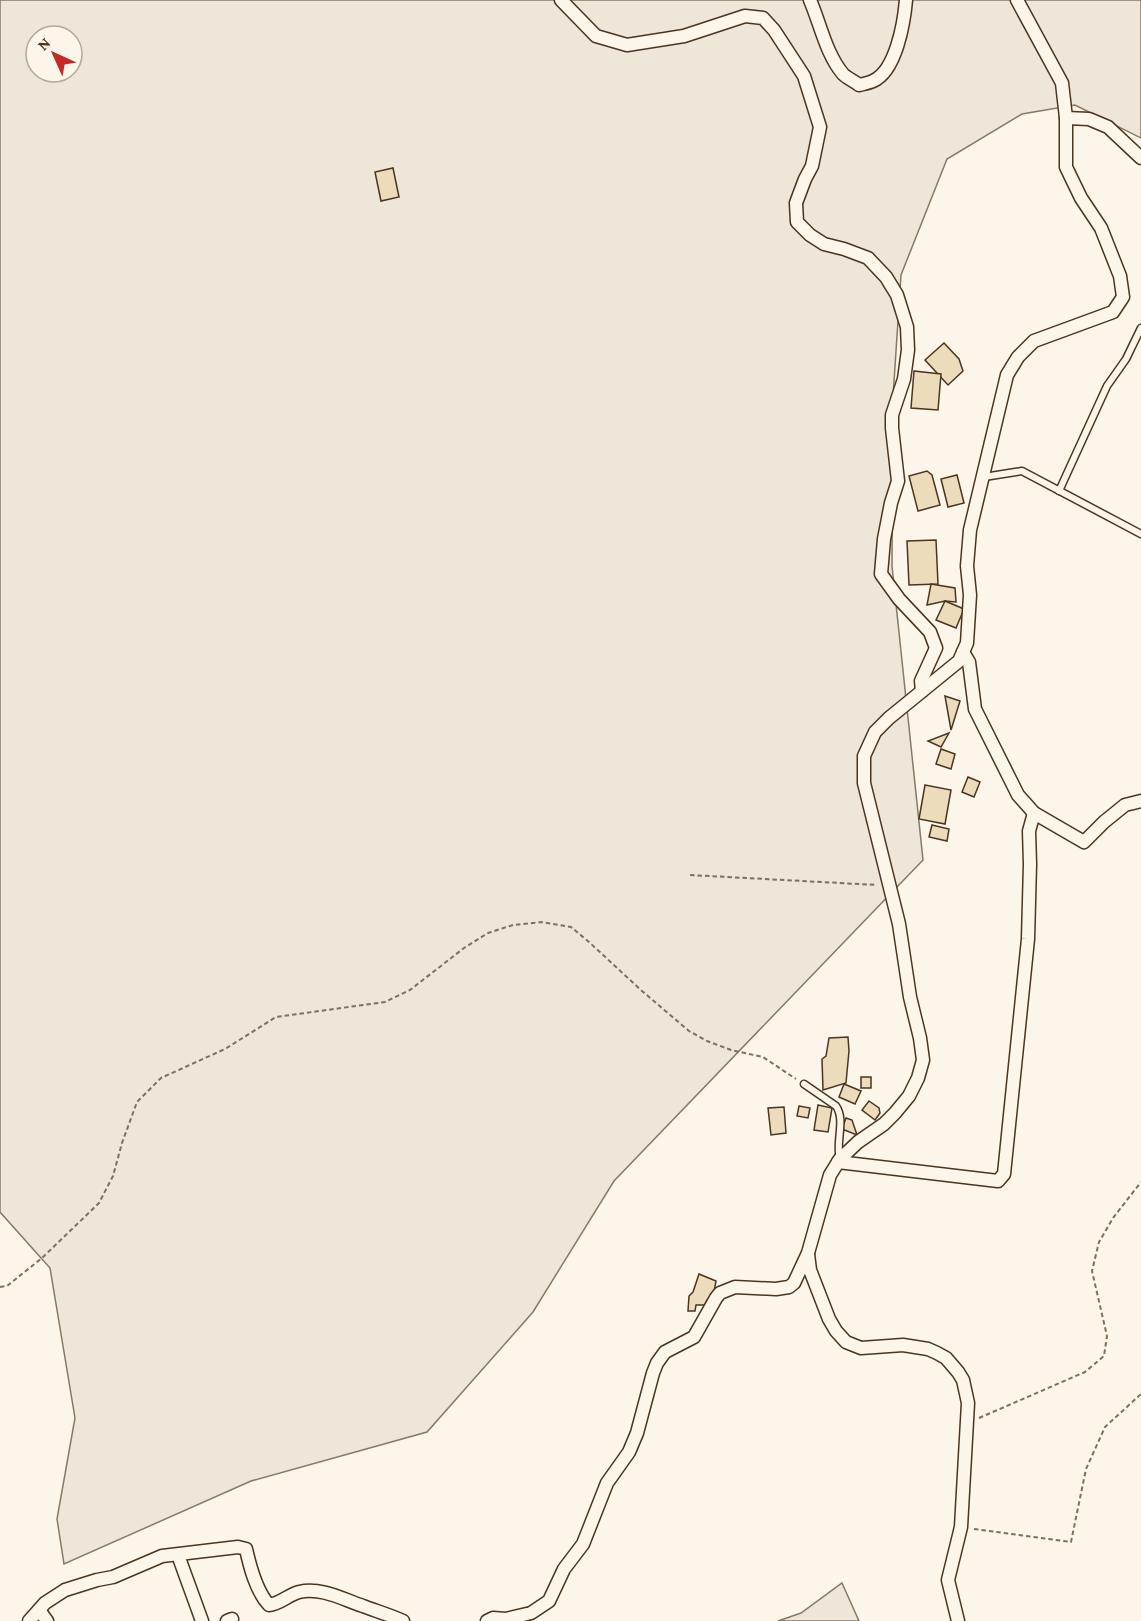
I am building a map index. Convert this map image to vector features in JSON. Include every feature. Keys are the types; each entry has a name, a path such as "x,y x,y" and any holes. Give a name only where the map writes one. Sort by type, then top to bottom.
{"street":[{"path":"561,0 596,36 627,45 684,36 746,16 763,18 774,30 804,76 819,127 812,166 796,203 797,222 810,235 824,244 868,258 886,277 897,295 907,327 908,351 904,379 892,416 898,481 884,539 880,574 899,599 930,632 936,648 921,681 922,691"},
{"path":"810,0 831,55 844,75 859,85 874,81 886,69 897,45 905,18 906,0"},
{"path":"487,1621 493,1618 531,1613 542,1607 552,1595 564,1569 583,1544 607,1483 629,1452 637,1433 653,1373 661,1357 671,1348 688,1342 694,1337 720,1293 735,1287 776,1289 789,1287 794,1283 808,1253 830,1175 839,1161 858,1142 884,1124 895,1113 909,1096 918,1078 923,1060 920,1038 906,977 899,924 864,783 864,756 875,732 959,661 967,643 970,596 967,566 970,530 1007,375 1018,357 1034,341 1055,332 1094,321 1113,312 1123,297 1120,276 1101,228 1081,198 1066,167 1066,118 1062,83 1017,0"},
{"path":"1066,118 1089,119 1108,127 1141,159"},
{"path":"963,652 969,662 975,709 1018,795 1034,813 1084,842 1125,805 1141,801"},
{"path":"839,1161 998,1181 1004,1174 1028,939 1029,831 1034,813"},
{"path":"808,1253 814,1283 829,1319 840,1337 861,1348 903,1345 916,1346 937,1353 946,1358 958,1372 966,1389 968,1403 961,1527 948,1580 958,1621"},
{"path":"29,1621 45,1603 65,1590 114,1577 162,1556 238,1547 246,1549 262,1597 269,1605 274,1605 300,1592 320,1592 334,1594 403,1621"},
{"path":"178,1555 202,1621"},
{"path":"39,1610 47,1621"}],"lane":[{"path":"1059,491 1107,386 1126,359 1141,328"},
{"path":"983,477 1022,471 1141,534"},
{"path":"804,1084 839,1110 840,1133 837,1151 839,1161"}],"path":[{"path":"690,875 889,885"},
{"path":"0,1287 7,1286 42,1258 99,1203 113,1176 137,1102 161,1078 225,1049 276,1017 385,1002 410,990 464,948 488,933 513,925 542,922 571,927 689,1031 731,1050 763,1057 804,1084"},
{"path":"966,1424 1085,1372 1104,1356 1107,1336 1092,1271 1100,1242 1108,1226 1141,1182"},
{"path":"961,1527 1071,1542 1086,1469 1105,1427 1141,1394"}],"shaded area":[{"path":"0,0 1141,0 1141,138 1075,105 1022,114 947,159 901,275 893,397 892,566 923,860 614,1181 533,1312 427,1432 251,1481 64,1564 57,1519 75,1418 50,1268 0,1212"},
{"path":"842,1583 859,1621 778,1621 801,1613"}],"building":[{"path":"393,168 399,197 381,201 375,172"},
{"path":"944,343 959,359 963,371 948,385 925,360"},
{"path":"914,371 941,374 938,410 911,408"},
{"path":"927,471 932,475 940,505 918,511 909,476"},
{"path":"957,475 964,503 948,507 941,479"},
{"path":"936,540 938,584 909,585 907,541"},
{"path":"931,584 955,588 956,602 945,601 927,605"},
{"path":"945,601 964,609 956,628 936,620"},
{"path":"945,696 960,701 951,730"},
{"path":"949,733 941,747 928,741"},
{"path":"941,749 955,754 951,769 936,764"},
{"path":"968,777 980,782 974,797 962,792"},
{"path":"925,785 951,790 945,824 919,819"},
{"path":"932,825 949,829 947,841 929,837"},
{"path":"848,1037 846,1083 823,1090 822,1059 826,1056 829,1038"},
{"path":"861,1077 871,1077 871,1088 861,1088"},
{"path":"844,1084 861,1091 855,1104 839,1097"},
{"path":"869,1101 879,1108 880,1113 875,1120 862,1110"},
{"path":"818,1105 832,1108 828,1132 814,1130"},
{"path":"799,1106 810,1108 808,1118 797,1116"},
{"path":"784,1107 786,1133 771,1135 768,1108"},
{"path":"846,1118 852,1120 857,1135 842,1129"},
{"path":"699,1274 716,1281 714,1292 705,1305 696,1305 695,1311 688,1311 689,1296 693,1292"}]}
